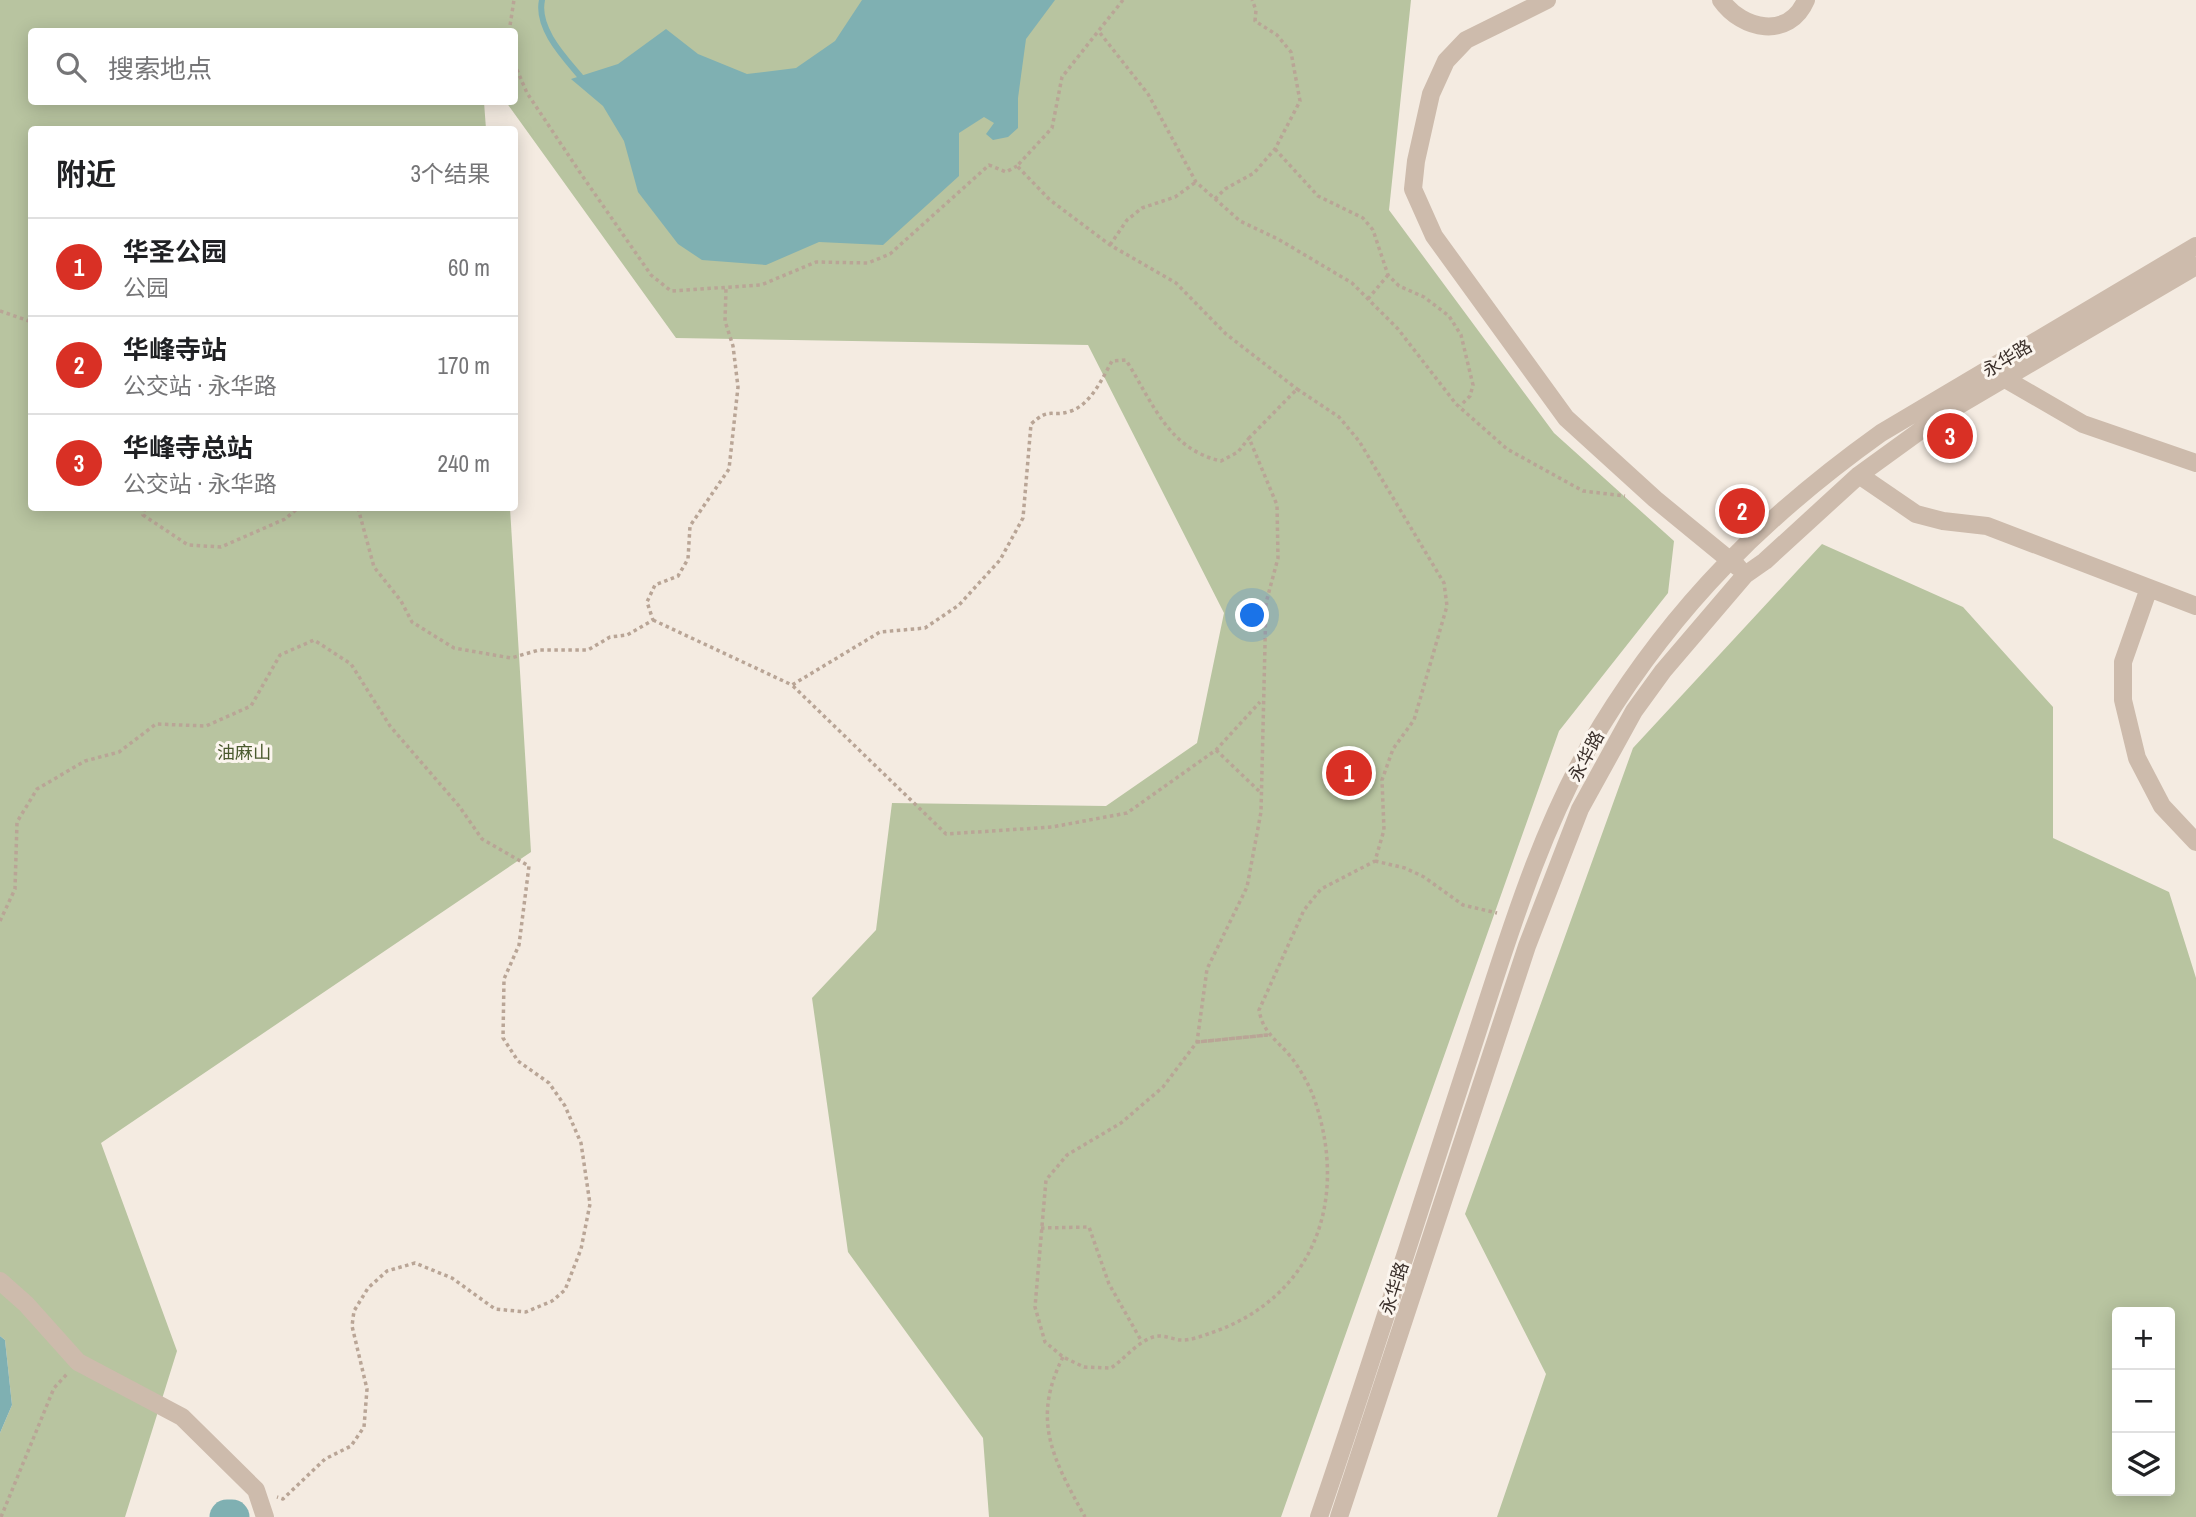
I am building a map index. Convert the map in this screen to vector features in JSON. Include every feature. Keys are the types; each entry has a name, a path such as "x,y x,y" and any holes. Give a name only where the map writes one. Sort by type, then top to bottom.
{"street":[{"path":"1547,0 1466,40 1446,61 1431,94 1416,161 1413,189 1434,236 1566,418 1655,499 1730,559 1745,575"},
{"path":"1721,0 1733,16 1749,25 1764,27 1796,17 1806,0"},
{"name":"永华路","path":"1319,1517 1516,918 1553,823 1600,728 1656,647 1730,559 1762,526 1881,433 2196,246"},
{"name":"永华路","path":"1339,1517 1527,946 1580,809 1634,711 1663,671 1745,575 1798,533 1859,475 1939,417 2007,380 2196,266"},
{"path":"2007,380 2083,424 2196,463"},
{"path":"1859,475 1916,514 1943,521 1987,526 2196,606"},
{"path":"2149,588 2123,662 2123,700 2143,770 2162,806 2196,842"},
{"path":"0,1281 26,1304 78,1362 182,1417 256,1490 265,1517"}],"path":[{"path":"510,28 514,0"},
{"path":"518,72 527,93 651,275 671,291 761,285 816,262 868,263 890,254 989,165 1006,172 1017,166 1052,128 1062,77 1123,0"},
{"path":"1215,199 1225,189 1254,173 1275,149 1300,101 1292,52 1277,35 1255,21 1256,10 1252,0"},
{"path":"1100,33 1148,94 1196,182 1240,221 1278,239 1352,283 1398,329 1460,407 1507,449 1583,491 1655,499"},
{"path":"1275,149 1318,196 1363,218 1373,230 1388,275 1399,286 1424,297 1450,316 1461,335 1473,385 1470,396 1460,407"},
{"path":"1017,166 1050,200 1110,245 1176,283 1226,334 1297,390 1339,417 1359,441 1444,583 1447,606 1414,720 1393,748 1382,779 1384,830 1375,860"},
{"path":"1110,245 1128,220 1142,208 1175,197 1196,182"},
{"path":"1368,299 1388,275"},
{"path":"726,288 725,321 733,346 738,387 729,469 690,526 688,559 678,576 655,585 647,602 653,620 792,685 946,834 1052,827 1127,813 1216,750 1261,701"},
{"path":"0,311 28,321"},
{"path":"792,685 880,632 925,628 960,605 1000,560 1023,517 1031,425 1043,413 1071,411 1093,394 1112,361 1126,360 1174,437 1187,449 1221,461 1238,452 1297,390"},
{"path":"1249,438 1277,505 1278,558 1266,603 1261,701 1261,812 1247,887 1206,969 1197,1042 1163,1087 1121,1123 1067,1155 1046,1180 1035,1307 1045,1342 1063,1357 1084,1367 1111,1368 1142,1342 1158,1336 1184,1340 1212,1333 1250,1316 1282,1293 1302,1269 1329,1190 1325,1144 1316,1104 1304,1079 1290,1056 1268,1035 1259,1010 1304,910 1321,889 1375,860 1405,868 1424,877 1463,905 1516,918"},
{"path":"145,511 144,515 153,524 188,545 221,547 285,519 294,511"},
{"path":"360,511 374,567 401,601 412,622 454,648 511,658 539,650 588,650 610,637 627,635 653,620"},
{"path":"0,920 15,889 17,822 37,789 85,761 119,752 156,724 206,726 251,706 281,655 314,640 351,664 390,726 459,806 482,839 529,866 519,945 504,979 503,1038 518,1061 550,1083 565,1106 581,1143 590,1204 581,1249 565,1290 552,1301 526,1312 495,1309 452,1278 415,1263 387,1271 368,1288 354,1311 352,1326 367,1389 364,1427 351,1446 325,1459 283,1499 256,1490"},
{"path":"1216,750 1261,793"},
{"path":"1197,1042 1268,1035"},
{"path":"1041,1228 1088,1227 1109,1284 1142,1342"},
{"path":"1063,1357 1050,1383 1045,1418 1061,1473 1085,1517"},
{"path":"1,1517 54,1388 78,1362"}],"green space":[{"name":"油麻山","path":"0,0 1411,0 1389,210 1554,433 1674,541 1668,593 1559,731 1281,1517 989,1517 983,1438 848,1252 812,998 876,930 892,803 1106,806 1197,743 1224,613 1088,345 676,338 508,105 518,105 518,28 28,28 28,105 484,105 486,126 28,126 28,511 510,511 531,852 101,1143 177,1351 125,1517 0,1517 0,1433 12,1405 5,1340 0,1336"},
{"path":"1822,544 1963,607 2053,707 2053,838 2169,892 2196,978 2196,1517 1497,1517 1546,1374 1465,1214 1633,748"}],"water":[{"path":"862,0 1055,0 1026,39 1018,98 1018,128 1008,137 993,140 986,134 994,123 984,117 959,133 959,176 883,245 819,242 766,265 702,260 678,244 638,192 624,141 603,106 571,79 618,64 666,29 698,54 747,74 796,68 835,41"},
{"path":"0,1336 5,1340 12,1405 0,1433"}],"waterway":[{"path":"542,0 541,11 547,31 559,51 580,76"},
{"path":"227,1517 232,1517"}],"place":[{"name":"华峰寺总站","path":"1950,436"},
{"name":"华峰寺站","path":"1742,511"},
{"name":"华圣公园","path":"1349,773"}]}
